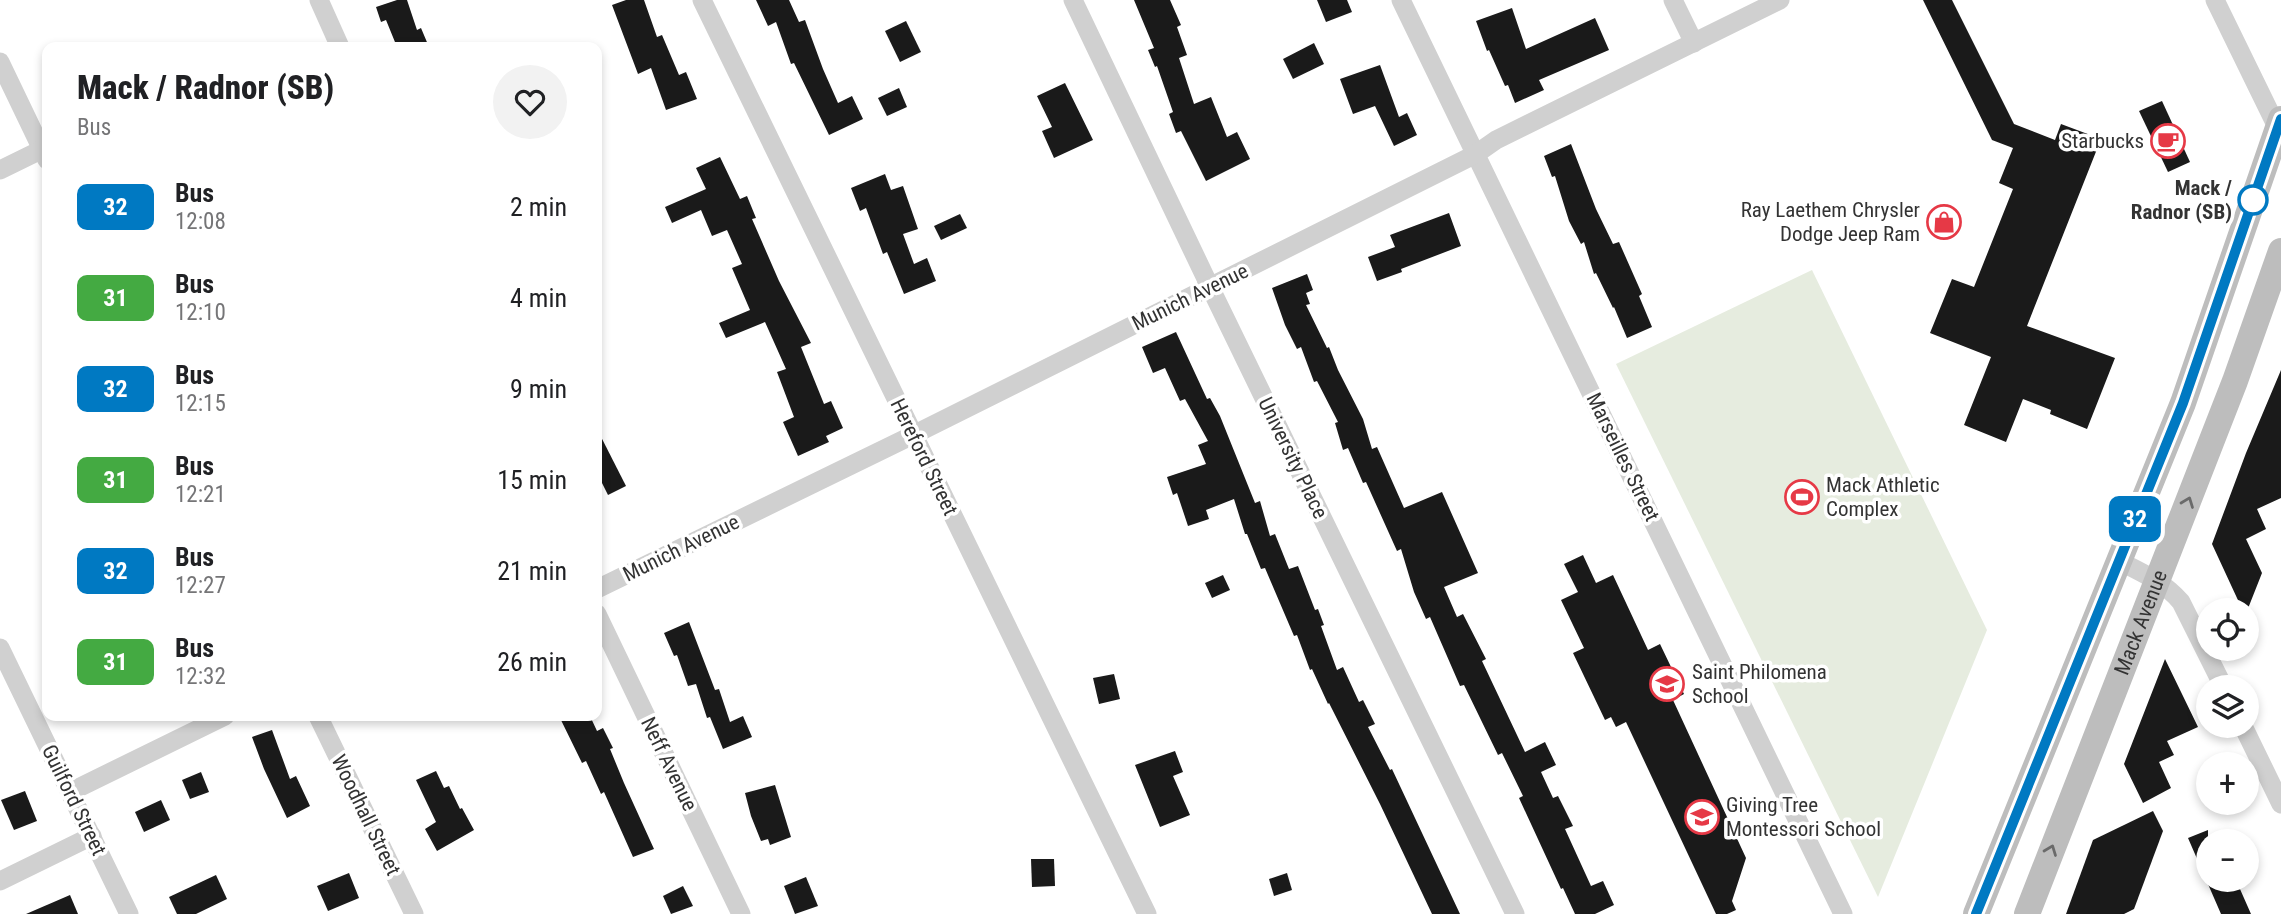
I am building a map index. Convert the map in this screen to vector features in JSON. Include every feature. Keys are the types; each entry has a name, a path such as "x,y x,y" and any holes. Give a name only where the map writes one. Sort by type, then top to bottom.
{"main road":[{"name":"Mack Avenue","path":"1976,914 2183,403 2280,126"},
{"name":"Mack Avenue","path":"2027,914 2235,381 2281,251"}],"street":[{"path":"319,0 338,42"},
{"name":"Hereford Street","path":"702,0 1147,914"},
{"name":"University Place","path":"1073,0 1515,914"},
{"name":"Marseilles Street","path":"1401,0 1843,914"},
{"path":"1673,0 1694,43"},
{"name":"Munich Avenue","path":"602,587 1210,288 1476,154 1496,140 1780,0"},
{"path":"2215,0 2280,126"},
{"path":"0,62 42,144"},
{"path":"0,170 42,154"},
{"path":"2117,561 2171,590 2181,602 2218,675"},
{"name":"Neff Avenue","path":"602,624 741,914"},
{"name":"Guilford Street","path":"0,648 130,914"},
{"path":"70,792 215,721"},
{"name":"Woodhall Street","path":"320,721 414,914"},
{"path":"2249,738 2281,804"},
{"path":"0,881 92,836"}],"shaded area":[{"name":"Mack Athletic Complex","path":"1812,270 1987,630 1878,897 1616,364"}],"building":[{"path":"397,0 407,0 417,30 421,28 427,42 395,42 386,20 381,22 376,7"},
{"path":"626,0 644,0 657,37 662,35 679,75 686,72 697,99 666,110 651,68 638,74 612,5"},
{"path":"756,0 789,0 799,22 805,20 838,103 852,96 863,119 829,135 794,63 791,64 776,22 768,26"},
{"path":"1134,0 1170,0 1181,25 1177,27 1187,55 1179,58 1194,104 1211,97 1227,137 1237,132 1250,159 1206,181 1181,131 1176,133 1169,114 1173,112 1157,66 1155,67 1148,50 1154,48"},
{"path":"1317,0 1347,0 1352,12 1326,22"},
{"path":"1923,0 1952,0 2014,124 2055,140 2061,124 2101,139 2027,326 2115,358 2087,429 2050,414 2051,410 2023,399 2006,442 1964,425 1991,357 1930,333 1952,279 1974,287 2013,189 1999,183 2013,148 1992,140"},
{"path":"1512,8 1526,49 1595,18 1609,50 1539,80 1544,90 1515,103 1508,85 1505,86 1489,50 1487,51 1476,21"},
{"path":"906,21 921,52 900,62 885,31"},
{"path":"1314,43 1324,64 1293,79 1283,59"},
{"path":"1380,65 1399,117 1407,113 1417,135 1394,146 1375,106 1353,114 1340,79"},
{"path":"1065,83 1093,140 1054,158 1042,131 1052,127 1037,96"},
{"path":"899,88 907,107 887,116 878,98"},
{"path":"2162,101 2190,162 2168,172 2139,111"},
{"path":"1571,144 1596,209 1613,244 1619,242 1642,294 1639,296 1652,327 1627,338 1614,307 1596,273 1594,274 1584,242 1581,244 1569,221 1555,176 1552,177 1544,156"},
{"path":"720,157 740,199 747,196 756,218 752,219 779,281 811,343 801,347 824,404 831,401 843,428 826,436 829,442 798,456 783,422 794,417 777,372 786,369 765,322 726,338 719,323 750,310 732,268 742,264 727,230 712,236 701,210 672,223 665,207 706,189 696,168"},
{"path":"885,174 891,190 903,186 918,229 903,234 914,264 927,258 936,281 904,294 887,252 883,254 866,208 860,211 851,188"},
{"path":"1449,213 1461,246 1377,281 1368,257 1395,247 1390,235"},
{"path":"960,214 967,228 941,240 934,226"},
{"path":"1307,274 1313,290 1306,293 1310,304 1306,305 1363,419 1372,449 1377,447 1404,508 1442,492 1478,573 1444,587 1457,617 1463,614 1486,659 1482,661 1525,752 1545,742 1556,765 1541,772 1553,798 1558,796 1573,826 1565,829 1591,886 1603,881 1614,905 1595,914 1575,914 1563,888 1561,889 1519,798 1523,796 1502,753 1498,755 1464,685 1460,686 1430,617 1426,619 1414,592 1401,549 1397,551 1348,448 1343,450 1335,423 1338,422 1317,381 1314,382 1301,347 1297,349 1285,325 1272,288"},
{"path":"1176,332 1207,399 1210,398 1220,416 1255,503 1260,501 1270,536 1275,534 1289,569 1298,566 1315,610 1318,609 1324,625 1321,626 1337,670 1343,667 1359,702 1363,700 1375,724 1368,727 1390,770 1392,769 1460,914 1432,914 1380,804 1312,669 1310,670 1297,635 1294,636 1265,568 1261,569 1245,534 1234,499 1206,510 1209,519 1188,526 1177,493 1173,495 1167,477 1206,464 1198,445 1208,441 1185,399 1180,401 1165,368 1153,373 1142,347"},
{"path":"2281,370 2281,498 2257,509 2266,529 2246,539 2262,573 2252,598 2237,598 2212,544"},
{"path":"602,439 626,486 608,495 602,483"},
{"path":"1583,555 1596,583 1613,575 1648,650 1660,644 1684,694 1673,700 1746,858 1732,901 1736,910 1727,914 1716,914 1626,722 1616,727 1611,717 1605,720 1573,653 1584,648 1561,600 1578,592 1564,564"},
{"path":"1223,575 1230,590 1212,598 1205,583"},
{"path":"689,622 715,690 719,689 730,722 743,716 752,737 723,749 710,717 707,718 696,684 688,686 677,655 674,656 664,633"},
{"path":"2165,659 2196,728 2167,741 2174,755 2159,762 2171,788 2143,803 2124,764"},
{"path":"1114,674 1120,699 1099,704 1093,678"},
{"path":"561,721 592,721 597,731 603,728 654,849 633,857 604,792 601,794 586,761 582,763"},
{"path":"272,730 290,779 296,776 310,806 287,818 252,737"},
{"path":"1175,751 1183,772 1173,776 1190,815 1160,827 1135,765"},
{"path":"436,771 444,788 449,786 474,830 437,851 425,829 436,822 416,780"},
{"path":"201,772 209,792 190,799 182,780"},
{"path":"775,785 791,837 770,845 768,839 761,841 745,793"},
{"path":"25,791 37,821 14,830 1,800"},
{"path":"161,800 170,820 144,832 135,812"},
{"path":"2153,811 2163,831 2134,909 2124,914 2066,914 2093,840"},
{"path":"2196,835 2196,856 2188,838"},
{"path":"1031,859 1054,859 1055,886 1032,887"},
{"path":"349,873 359,898 328,911 317,886"},
{"path":"1287,873 1292,890 1274,896 1269,879"},
{"path":"216,875 227,899 196,914 177,914 169,897"},
{"path":"806,877 818,906 795,914 784,886"},
{"path":"683,886 693,906 671,914 663,896"},
{"path":"2211,892 2241,892 2251,914 2221,914"},
{"path":"70,895 78,914 26,914"}],"bus line":[{"name":"32","path":"1976,914 2183,403 2281,119"}],"place":[{"name":"Starbucks","path":"2168,141"},
{"name":"Mack / Radnor (SB)","path":"2253,200"},
{"name":"Ray Laethem Chrysler Dodge Jeep Ram","path":"1944,222"},
{"name":"Mack Athletic Complex","path":"1802,497"},
{"name":"Saint Philomena School","path":"1667,684"},
{"name":"Giving Tree Montessori School","path":"1702,817"}]}
